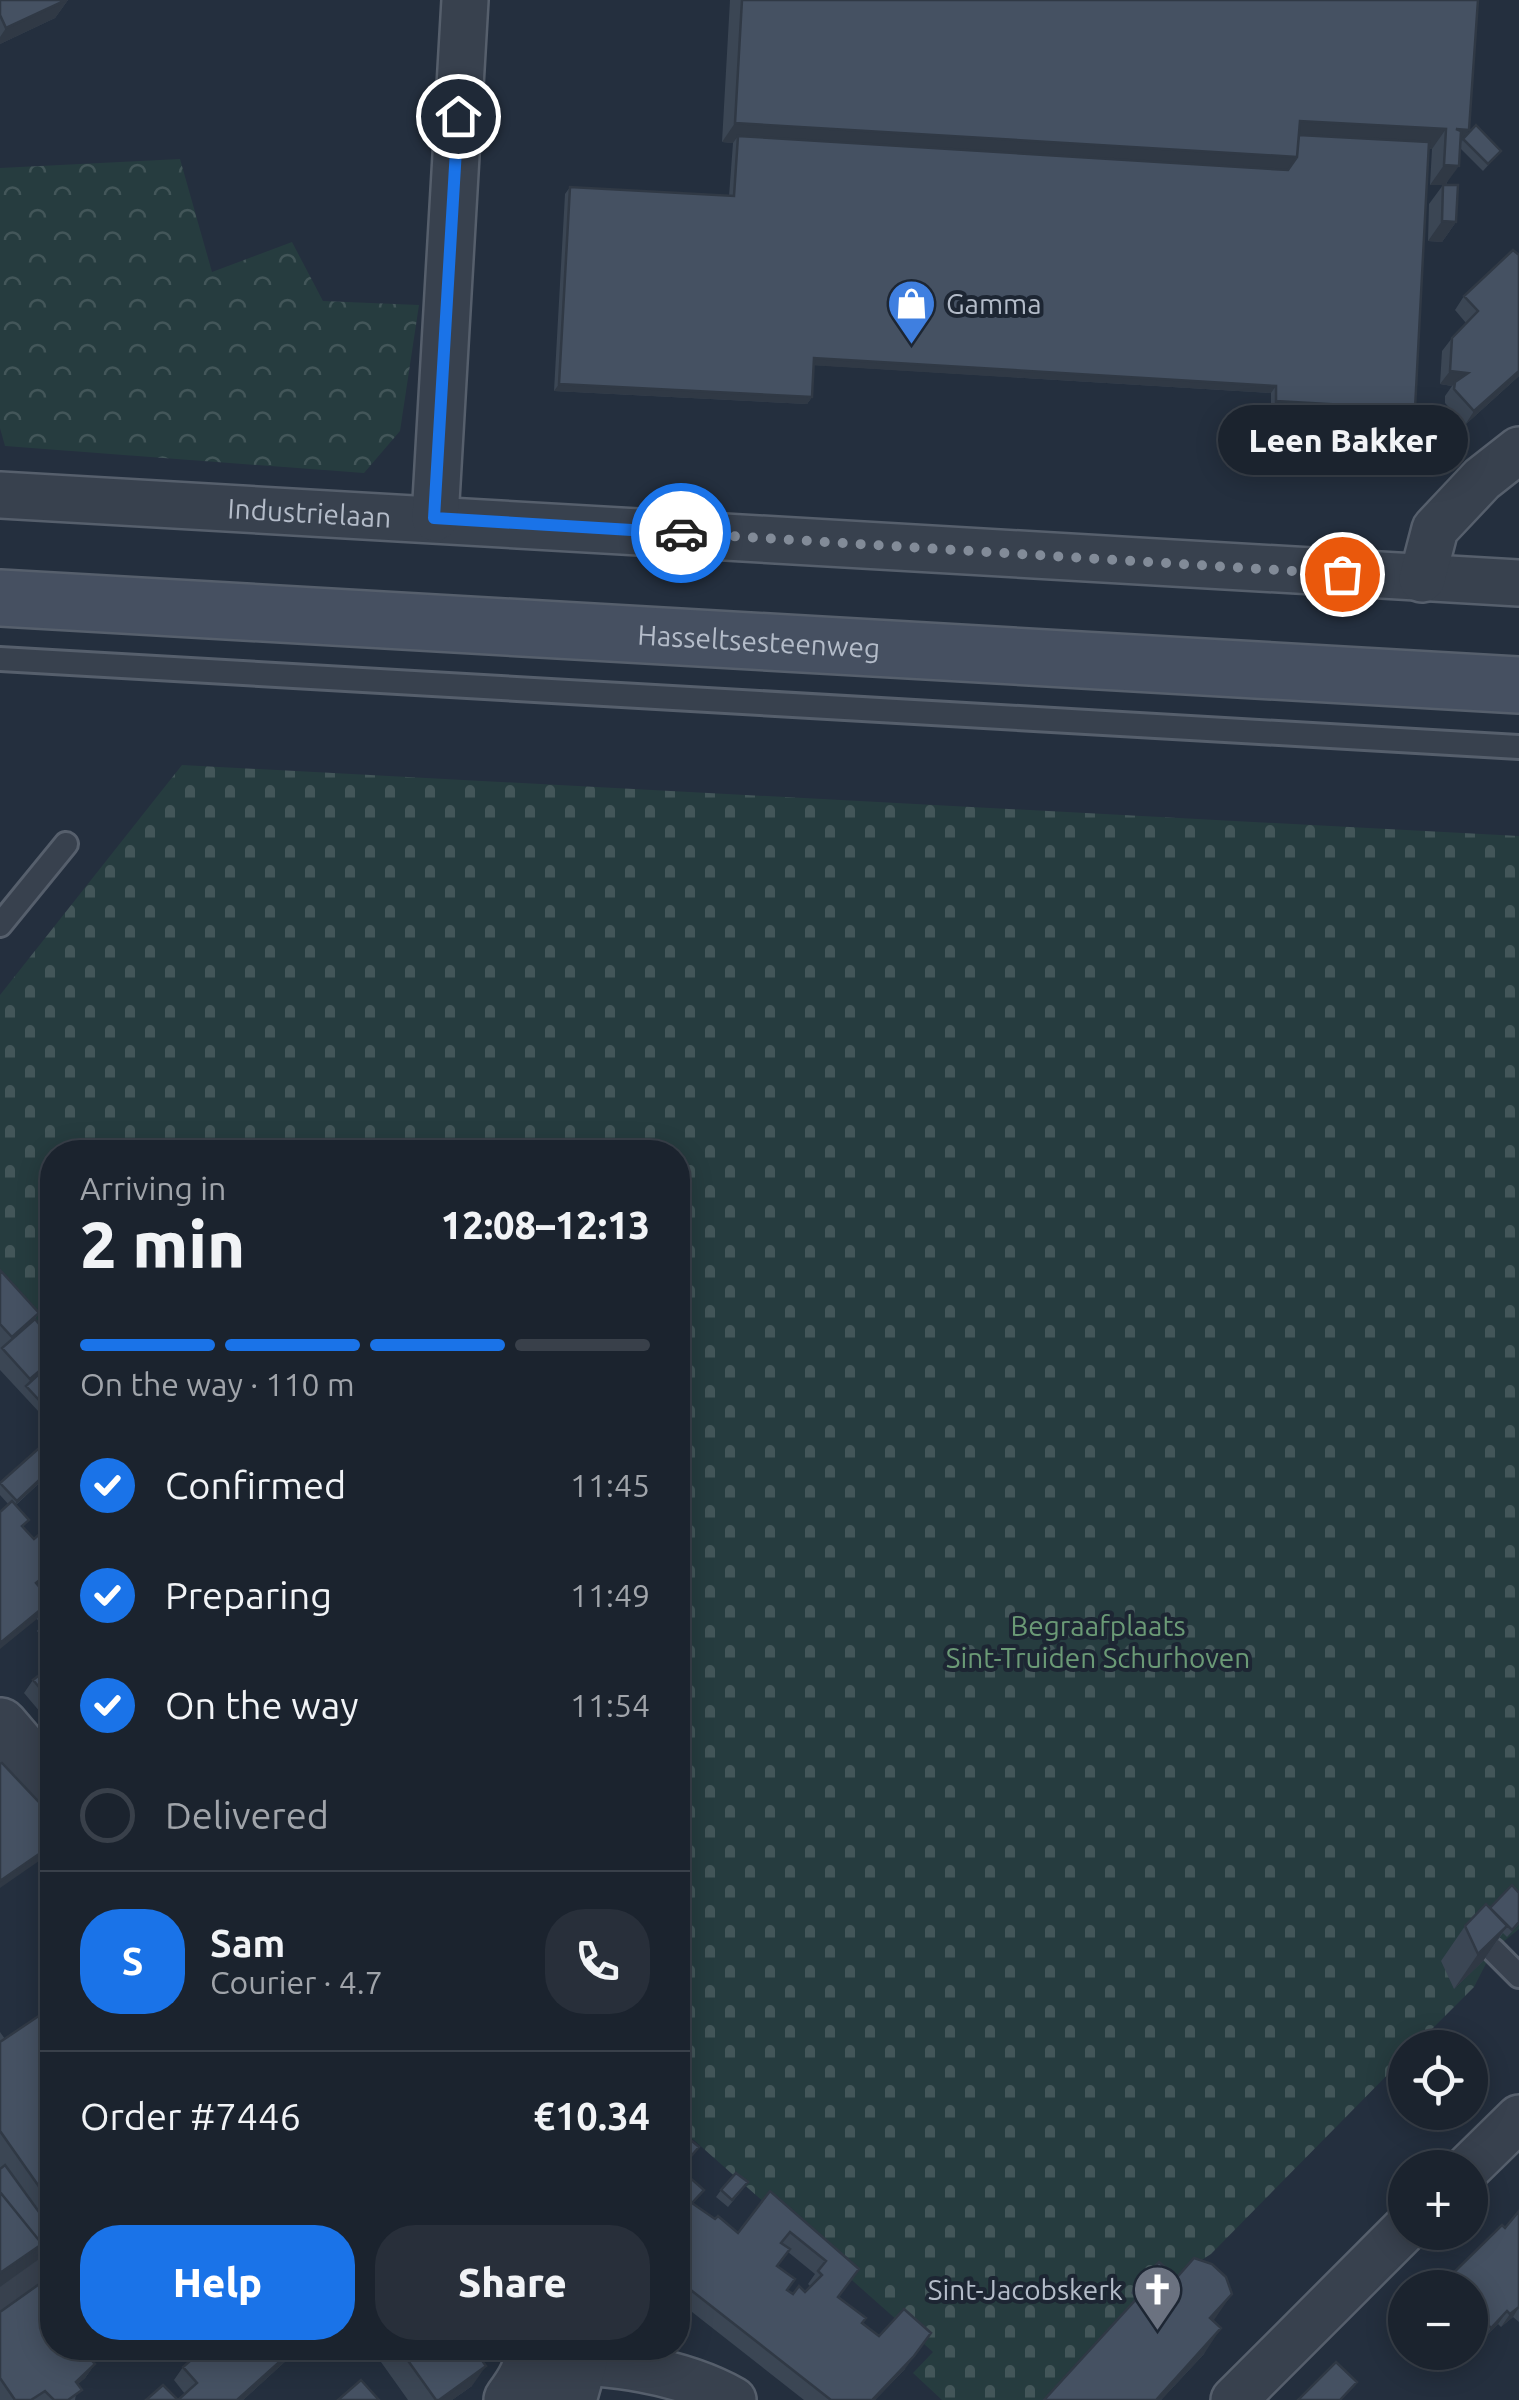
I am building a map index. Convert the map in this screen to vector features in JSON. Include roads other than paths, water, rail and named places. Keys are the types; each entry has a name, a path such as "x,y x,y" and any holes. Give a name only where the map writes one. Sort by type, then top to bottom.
{"main road":[{"name":"Hasseltsesteenweg","path":"0,576 1519,661"},
{"name":"Hasseltsesteenweg","path":"0,598 1519,685"}],"street":[{"path":"434,518 466,0"},
{"path":"1422,579 1435,530 1482,479 1519,450"},
{"name":"Industrielaan","path":"0,495 1519,584"},
{"path":"0,1726 40,1772"},
{"path":"1486,2150 1519,2118"},
{"path":"1234,2400 1388,2246"},
{"path":"0,2301 40,2273"},
{"path":"555,2377 703,2383 733,2400"}],"lane":[{"path":"0,659 1519,746"},
{"path":"0,926 66,844"},
{"path":"1493,1950 1519,1976"}],"place":[{"name":"Gamma","path":"911,346"},
{"name":"Leen Bakker","path":"1342,574"},
{"name":"Sint-Jacobskerk","path":"1158,2332"}],"park label":[{"name":"Begraafplaats Sint-Truiden Schurhoven","path":"1098,1642"}]}
